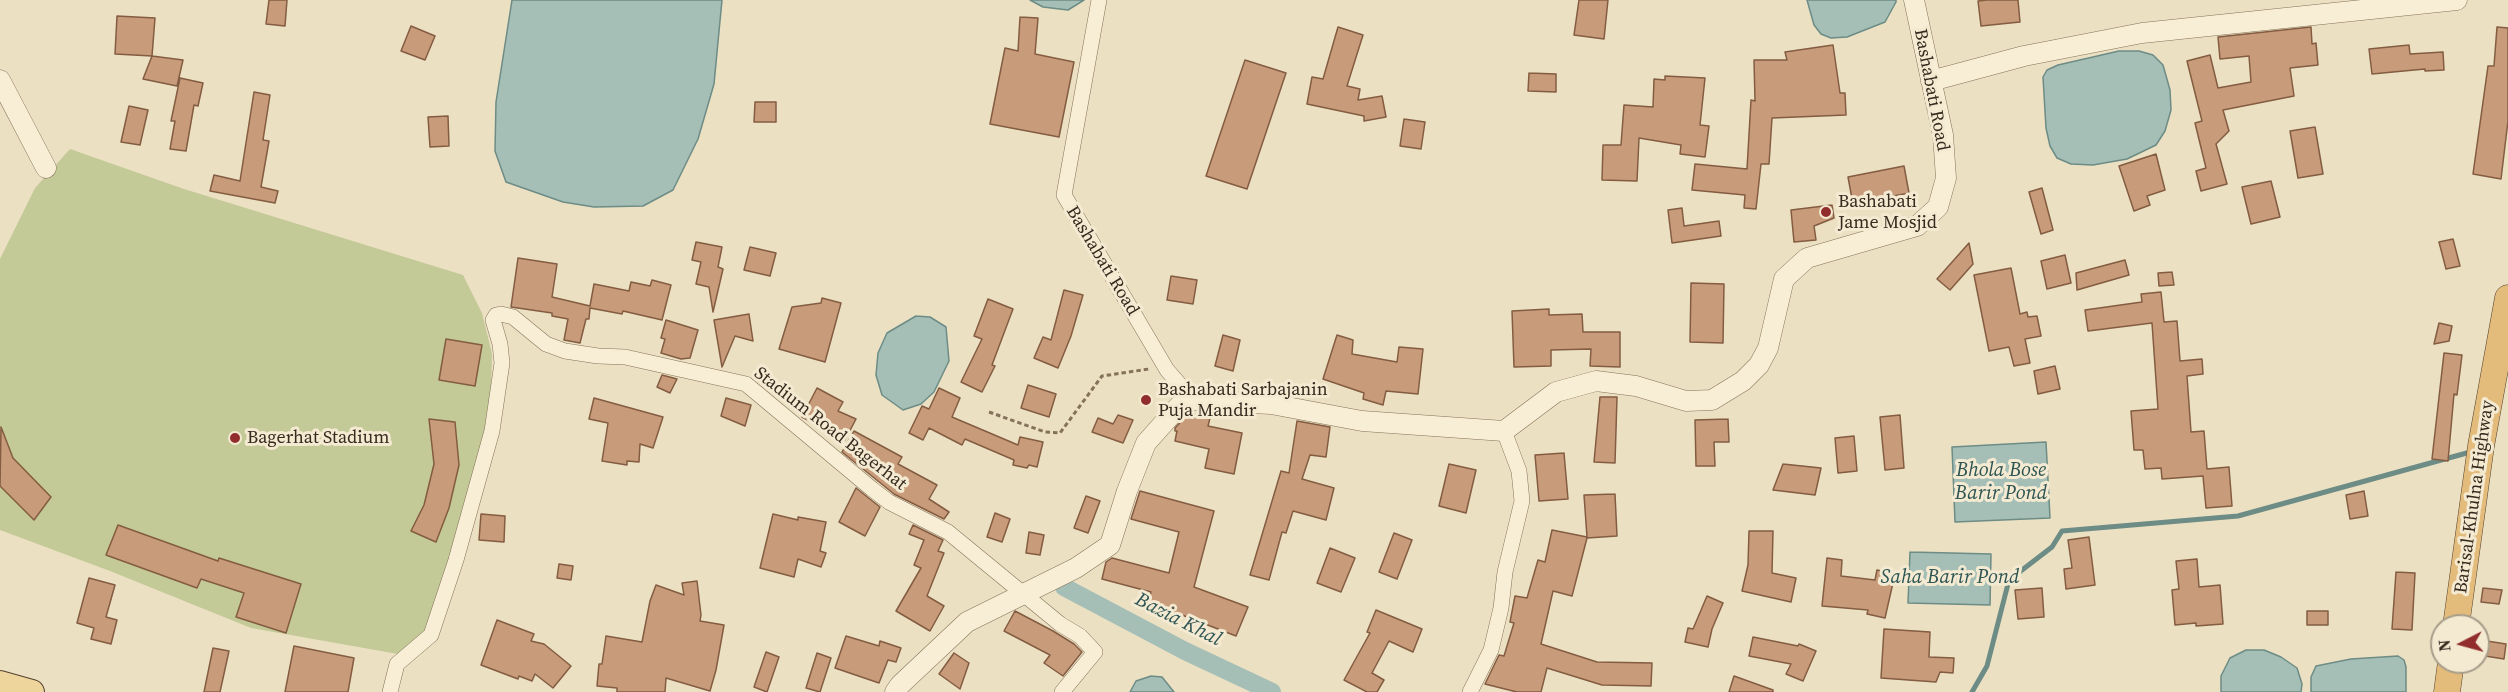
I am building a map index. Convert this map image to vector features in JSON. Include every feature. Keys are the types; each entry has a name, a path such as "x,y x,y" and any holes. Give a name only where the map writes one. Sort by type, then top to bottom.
{"highway":[{"name":"Barisal-Khulna Highway","path":"2458,614 2481,446 2508,298"},
{"path":"2447,692 2449,674"}],"main road":[{"path":"0,684 32,692"}],"street":[{"name":"Bashabati Road","path":"1100,0 1064,195 1167,370 1193,400"},
{"name":"Bashabati Road","path":"1504,431 1556,392 1596,381 1636,386 1686,401 1712,400 1743,381 1759,365 1768,348 1784,279 1807,258 1917,226 1938,207 1946,178 1943,135 1914,0"},
{"path":"1931,81 2024,56 2142,33 2457,0"},
{"path":"0,80 46,168"},
{"name":"Stadium Road Bagerhat","path":"390,692 397,664 431,635 456,560 492,431 502,363 493,318 501,314 513,317 546,344 565,351 625,357 746,384 889,502 948,532 1031,591 1059,624 1080,636 1095,652 1062,692"},
{"path":"896,692 900,685 967,622 1076,568 1110,545 1126,491 1146,443 1179,406 1193,400 1271,404 1362,421 1504,431 1519,471 1522,501 1505,572 1501,608 1491,650 1470,692"}],"path":[{"path":"989,412 1045,432 1060,433 1102,376 1148,369 1157,374"}],"green space":[{"path":"70,149 184,189 463,275 482,313 492,354 491,391 479,464 430,629 398,654 251,628 110,571 0,530 0,259 35,188"}],"water":[{"path":"512,0 722,0 714,84 698,139 673,190 643,206 594,207 563,202 506,182 495,151 496,102"},
{"path":"1030,0 1084,0 1068,10 1043,7"},
{"path":"1807,0 1896,0 1896,2 1885,22 1847,37 1831,38 1821,34 1814,25"},
{"path":"2119,51 2139,51 2153,55 2163,65 2170,90 2171,110 2165,131 2156,145 2127,159 2093,165 2071,164 2057,158 2050,146 2046,128 2043,77 2047,70 2058,65"},
{"path":"916,316 930,317 946,327 949,361 934,392 921,404 903,410 882,395 876,375 878,353 887,333"},
{"name":"Bhola Bose Barir Pond","path":"2046,442 2050,518 1955,522 1952,447"},
{"name":"Saha Barir Pond","path":"1910,552 1991,554 1990,605 1908,603"},
{"path":"2246,650 2264,650 2281,657 2297,668 2302,684 2301,692 2221,692 2221,676 2230,658"},
{"path":"2398,656 2404,660 2406,667 2406,692 2311,692 2311,677 2316,666 2351,659"},
{"path":"1151,676 1162,677 1174,692 1130,692 1136,681"}],"building":[{"path":"269,0 287,0 285,26 266,24"},
{"path":"1579,0 1608,0 1604,39 1574,35"},
{"path":"2018,0 2020,22 1981,26 1978,1"},
{"path":"117,16 155,18 152,56 115,54"},
{"path":"1020,17 1038,18 1035,54 1074,62 1059,137 990,124 1005,48 1018,51"},
{"path":"411,26 435,36 425,60 401,51"},
{"path":"1338,27 1363,35 1347,86 1360,89 1358,100 1382,96 1386,117 1364,121 1364,116 1307,104 1312,77 1323,79"},
{"path":"2311,27 2312,44 2316,43 2318,65 2290,68 2294,96 2223,110 2229,131 2216,144 2227,184 2201,191 2196,171 2206,168 2195,123 2202,121 2187,61 2210,55 2218,88 2251,82 2249,56 2220,59 2218,37"},
{"path":"2497,27 2508,28 2508,121 2501,179 2473,174 2488,66 2494,66"},
{"path":"1833,45 1840,93 1845,93 1846,115 1772,118 1769,164 1761,164 1756,209 1744,208 1745,195 1692,190 1695,164 1747,169 1751,100 1755,101 1754,60 1787,60 1785,52"},
{"path":"2409,45 2410,54 2443,52 2444,70 2425,71 2425,69 2372,74 2369,49"},
{"path":"152,56 183,60 177,86 143,79"},
{"path":"1245,60 1286,73 1247,189 1206,176"},
{"path":"1529,73 1556,74 1556,92 1528,91"},
{"path":"1665,76 1705,78 1700,125 1709,126 1705,157 1680,154 1681,145 1639,138 1637,181 1602,180 1603,145 1621,145 1624,105 1653,107 1654,79 1665,80"},
{"path":"180,78 203,83 198,106 194,105 186,151 170,149 175,121 171,121"},
{"path":"254,92 270,95 263,140 269,141 261,187 278,191 275,203 210,191 214,175 240,181"},
{"path":"755,102 776,102 776,122 754,122"},
{"path":"129,106 148,110 140,145 121,142"},
{"path":"448,116 449,146 430,147 428,117"},
{"path":"1404,119 1425,122 1421,149 1400,146"},
{"path":"2315,127 2323,174 2298,178 2290,131"},
{"path":"2156,154 2165,190 2147,196 2150,205 2134,211 2119,166"},
{"path":"1904,166 1909,193 1853,204 1848,177"},
{"path":"2271,181 2280,217 2251,224 2242,187"},
{"path":"2042,188 2053,230 2041,234 2029,192"},
{"path":"1832,205 1834,218 1814,226 1816,240 1794,242 1791,210"},
{"path":"1682,208 1684,226 1719,221 1721,236 1672,243 1668,210"},
{"path":"2453,239 2460,266 2446,269 2439,242"},
{"path":"696,242 722,247 718,267 723,269 713,312 709,287 696,284 701,262 692,260"},
{"path":"1969,243 1973,264 1950,290 1937,279"},
{"path":"750,247 776,253 770,276 744,270"},
{"path":"2065,255 2071,283 2047,289 2041,261"},
{"path":"518,258 557,264 552,297 590,306 594,284 629,291 631,282 650,286 652,280 671,285 662,320 623,311 622,314 590,308 589,319 586,319 580,343 564,340 568,319 552,316 552,313 511,307"},
{"path":"2125,260 2129,275 2077,290 2076,273"},
{"path":"2011,268 2020,314 2027,312 2028,317 2037,316 2041,336 2025,339 2030,363 2014,366 2009,347 1989,351 1974,275"},
{"path":"2172,272 2174,285 2159,286 2158,273"},
{"path":"1171,276 1197,280 1193,304 1167,300"},
{"path":"1691,283 1724,284 1723,343 1690,342"},
{"path":"1064,290 1083,295 1071,336 1058,368 1034,358 1043,337 1051,340"},
{"path":"2161,292 2164,322 2177,321 2180,361 2202,359 2203,374 2187,376 2191,432 2204,431 2207,469 2229,467 2232,506 2206,508 2203,476 2162,479 2161,468 2145,469 2143,450 2134,450 2131,411 2158,409 2152,323 2088,331 2085,310 2142,302 2141,294"},
{"path":"822,298 841,303 825,362 779,349 792,307 821,303"},
{"path":"988,299 1013,309 992,365 995,366 982,392 961,382 982,339 974,336"},
{"path":"1549,309 1549,315 1582,314 1583,332 1620,332 1620,367 1590,366 1591,349 1551,350 1551,366 1514,367 1512,311"},
{"path":"749,314 753,341 735,336 722,367 714,320"},
{"path":"666,320 698,330 690,358 681,359 661,353 665,339 661,338"},
{"path":"2439,323 2452,326 2449,341 2434,344"},
{"path":"1223,335 1240,340 1233,371 1215,366"},
{"path":"1337,335 1353,340 1352,354 1397,362 1399,347 1423,349 1418,394 1386,391 1383,405 1363,399 1364,393 1323,379"},
{"path":"446,339 482,345 475,386 439,380"},
{"path":"2444,353 2462,355 2457,395 2454,394 2448,461 2432,459"},
{"path":"2055,366 2060,389 2038,394 2034,371"},
{"path":"662,375 677,379 670,393 657,387"},
{"path":"1028,385 1056,394 1049,417 1021,408"},
{"path":"817,388 843,402 838,411 856,419 845,440 802,417"},
{"path":"939,388 960,398 952,417 1018,445 1020,437 1043,442 1037,467 1029,465 1027,468 1013,465 1014,460 965,439 962,445 929,428 923,440 909,433 922,406 929,409"},
{"path":"1600,397 1617,397 1615,463 1594,462"},
{"path":"594,398 663,417 653,448 640,444 639,462 627,461 627,465 602,461 608,423 589,419"},
{"path":"726,398 751,405 745,426 721,416"},
{"path":"1192,413 1210,418 1208,426 1242,433 1234,474 1205,468 1209,449 1175,441 1177,431 1175,428"},
{"path":"1118,415 1133,420 1123,443 1092,432 1098,418 1113,424"},
{"path":"1900,415 1904,468 1885,470 1880,417"},
{"path":"429,419 455,422 459,465 449,508 436,542 411,531 424,505 434,464"},
{"path":"1728,419 1729,442 1714,442 1715,466 1696,466 1695,420"},
{"path":"1297,421 1330,427 1326,457 1310,455 1302,479 1334,488 1326,520 1293,511 1286,533 1282,532 1269,580 1250,575 1281,471 1289,473"},
{"path":"1,427 13,458 51,497 34,520 0,486"},
{"path":"854,431 902,457 898,464 937,485 929,499 949,512 944,519 894,494 842,452"},
{"path":"1854,436 1857,471 1838,473 1835,438"},
{"path":"1564,453 1568,499 1539,501 1535,455"},
{"path":"1449,464 1476,470 1466,513 1439,506"},
{"path":"1783,464 1821,468 1815,495 1773,490"},
{"path":"856,488 880,507 865,536 839,522"},
{"path":"1140,491 1214,511 1194,587 1248,607 1236,636 1164,608 1161,616 1145,611 1151,592 1102,579 1106,562 1112,558 1169,573 1179,532 1131,519"},
{"path":"2364,491 2368,516 2350,519 2346,495"},
{"path":"1615,494 1617,536 1587,538 1572,596 1553,591 1541,644 1597,662 1652,663 1651,686 1602,685 1547,668 1541,692 1517,692 1485,684 1499,655 1504,656 1514,623 1510,622 1515,596 1527,598 1538,560 1545,562 1552,530 1587,537 1584,495"},
{"path":"1086,496 1100,501 1088,533 1074,528"},
{"path":"995,513 1010,519 1002,542 987,537"},
{"path":"481,514 505,516 504,542 479,540"},
{"path":"773,514 798,520 798,517 826,522 820,551 826,553 821,567 798,559 794,577 760,568"},
{"path":"118,525 218,561 219,558 301,584 286,633 236,617 244,593 201,579 197,588 106,555"},
{"path":"913,525 943,540 938,551 944,553 927,596 944,606 930,631 896,611 921,568 914,565 924,540 909,534"},
{"path":"1749,531 1773,531 1772,573 1796,578 1791,602 1742,591 1748,565"},
{"path":"1029,532 1044,535 1040,555 1026,553"},
{"path":"1394,533 1412,540 1397,579 1379,572"},
{"path":"2089,537 2095,585 2066,589 2064,569 2072,568 2068,540"},
{"path":"1330,548 1355,558 1341,592 1317,583"},
{"path":"1827,558 1842,560 1841,576 1875,580 1877,570 1895,574 1885,618 1867,614 1868,610 1822,606"},
{"path":"2197,559 2199,587 2220,585 2223,624 2175,625 2172,590 2179,589 2176,561"},
{"path":"559,564 573,566 571,580 557,578"},
{"path":"2396,572 2415,573 2412,630 2392,629"},
{"path":"89,578 115,585 106,617 117,620 111,644 91,639 94,628 77,623"},
{"path":"697,581 700,621 724,625 710,691 666,678 665,692 617,692 617,688 597,686 599,664 602,664 606,636 642,642 650,601 656,585 684,595 682,583"},
{"path":"2042,588 2044,617 2018,619 2015,590"},
{"path":"2483,588 2502,590 2499,604 2481,602"},
{"path":"1707,596 1723,603 1712,629 1708,647 1685,642 1688,628 1693,629"},
{"path":"1376,610 1422,629 1413,652 1389,641 1372,673 1384,680 1377,692 1367,692 1344,680 1370,633 1367,632"},
{"path":"1015,611 1053,631 1082,652 1063,676 1044,663 1050,655 1004,631"},
{"path":"2307,611 2328,611 2328,625 2307,625"},
{"path":"497,620 534,634 531,641 544,644 571,666 553,688 535,674 532,681 519,676 518,679 481,665"},
{"path":"1884,629 1930,632 1929,657 1954,658 1953,673 1940,672 1936,682 1881,678"},
{"path":"846,636 879,646 880,641 901,648 896,662 888,660 879,683 835,668"},
{"path":"1753,637 1798,646 1799,644 1816,651 1803,681 1786,674 1791,664 1749,656"},
{"path":"2490,641 2506,644 2504,659 2490,657"},
{"path":"294,646 354,658 348,692 285,692"},
{"path":"213,648 229,651 220,692 204,692"},
{"path":"766,652 779,657 767,692 754,687"},
{"path":"817,653 831,658 820,692 806,688"},
{"path":"954,653 969,663 960,689 939,674"},
{"path":"1734,676 1773,690 1773,692 1729,692"}],"waterway":[{"path":"1972,692 1987,666 2009,580 2052,547 2062,531 2238,516 2474,451"},
{"name":"Bazia Khal","path":"1064,587 1185,651 1272,692"}],"place":[{"name":"Bashabati Jame Mosjid","path":"1826,212"},
{"name":"Bashabati Sarbajanin Puja Mandir","path":"1146,400"},
{"name":"Bagerhat Stadium","path":"235,438"}]}
